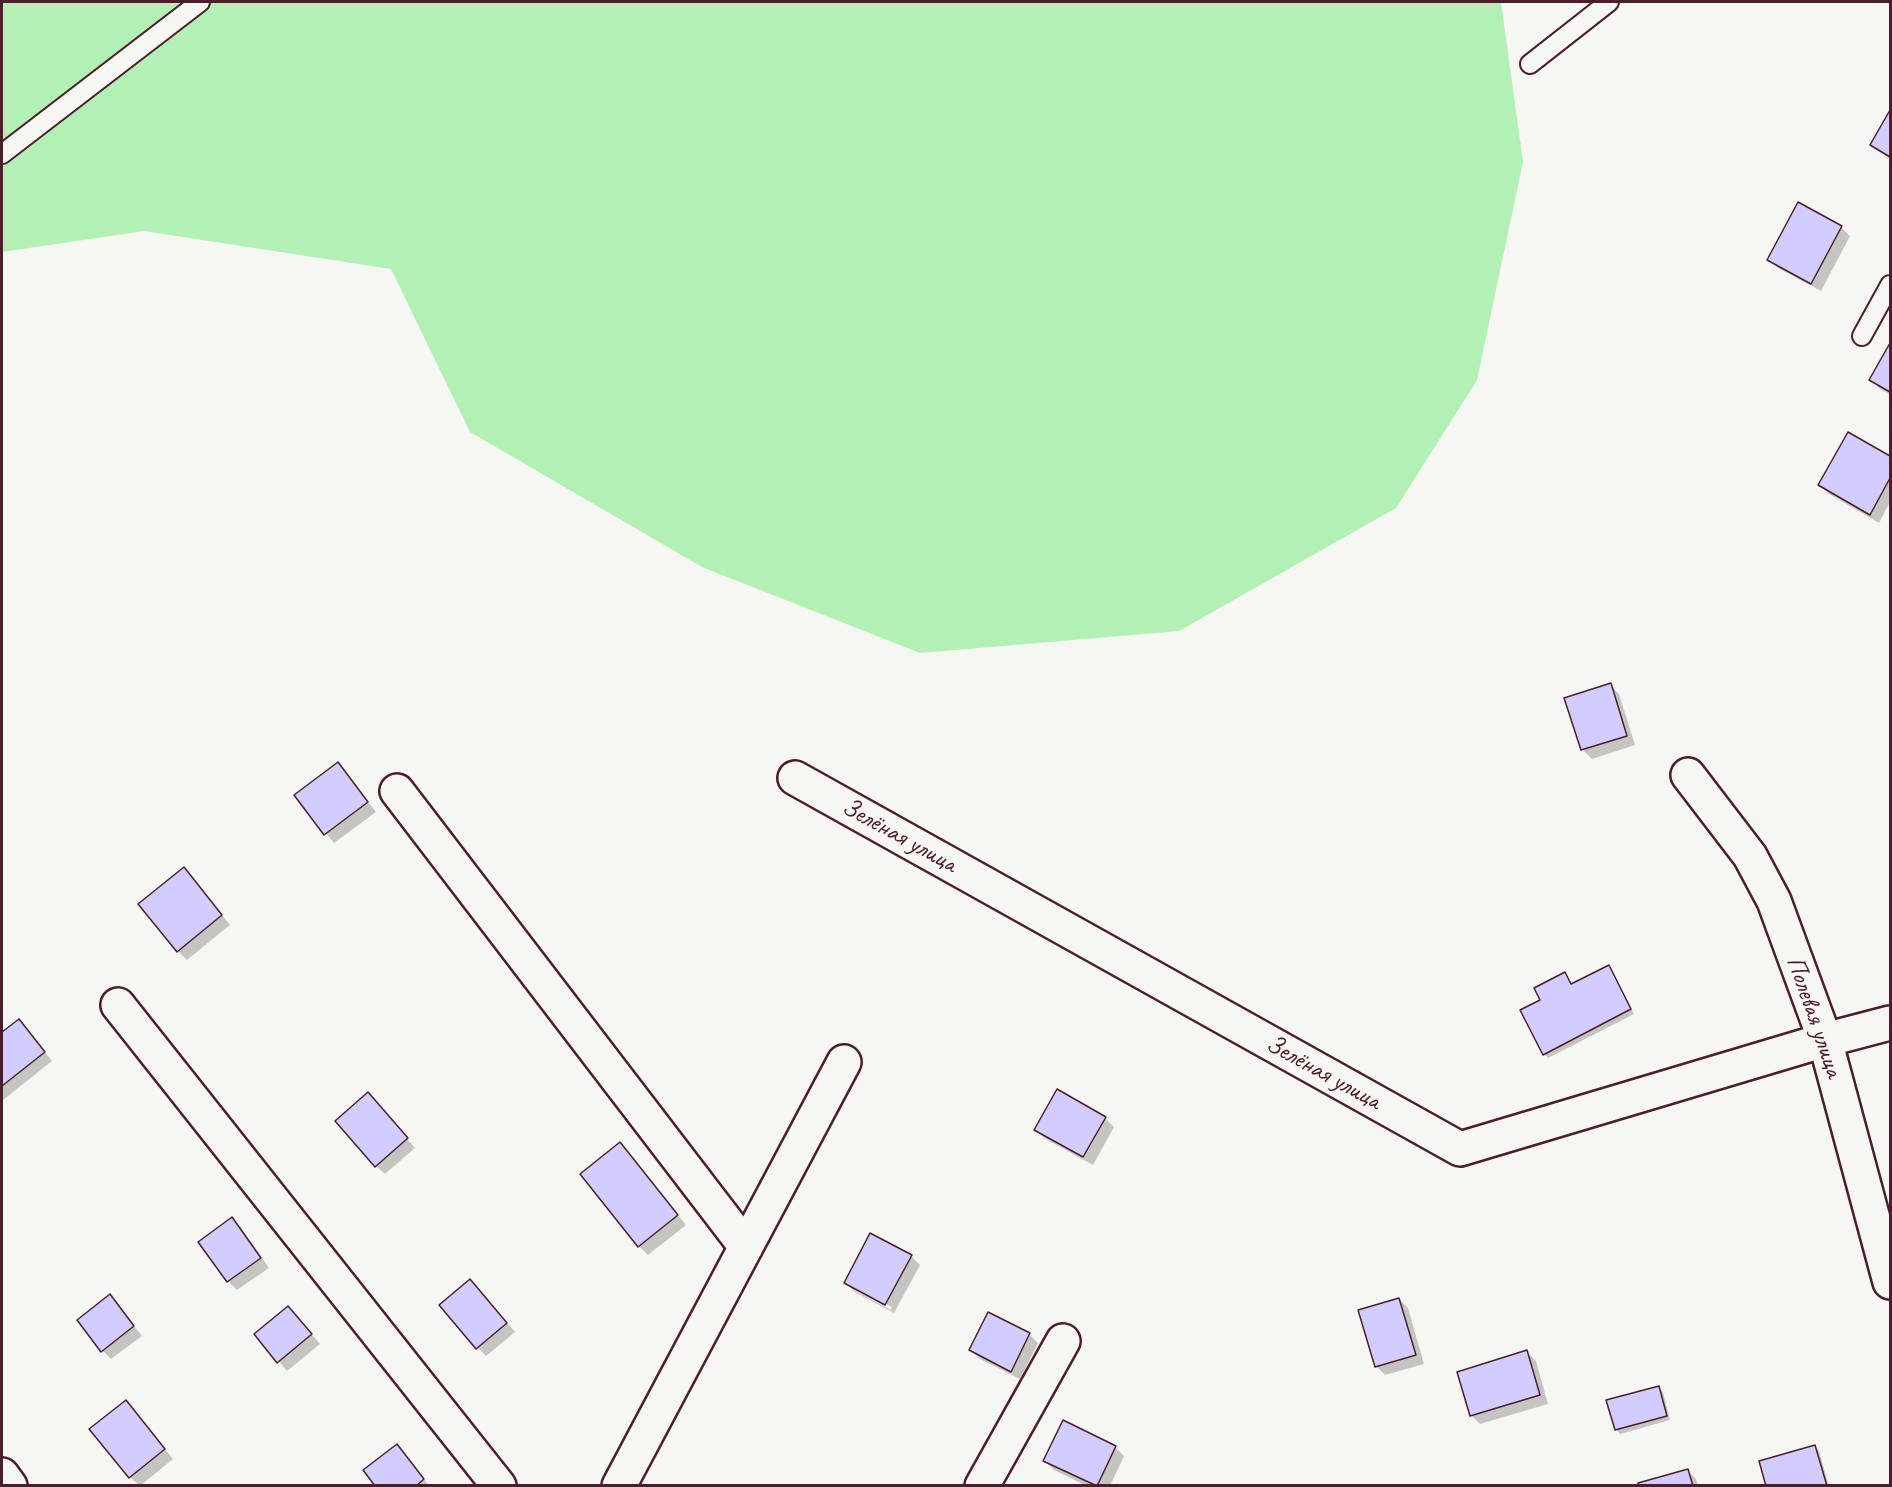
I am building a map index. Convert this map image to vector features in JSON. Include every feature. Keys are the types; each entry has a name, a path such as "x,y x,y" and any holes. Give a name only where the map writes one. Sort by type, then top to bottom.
{"street":[{"name":"Полевая улица","path":"1688,775 1750,856 1774,901 1825,1040 1890,1282"},
{"name":"Зелёная улица","path":"795,778 1460,1149 1825,1040 1890,1023"},
{"path":"397,790 746,1247"},
{"path":"118,1005 499,1485"},
{"path":"619,1485 844,1062"},
{"path":"982,1485 1064,1341"},
{"path":"2,1475 10,1485"}],"lane":[{"path":"2,154 200,2"},
{"path":"1530,64 1609,2"},
{"path":"1862,336 1890,285"}],"green space":[{"path":"2,2 1501,2 1523,162 1477,380 1396,508 1179,631 920,653 702,567 470,432 391,269 144,231 2,252"}],"building":[{"path":"1890,110 1890,157 1870,145"},
{"path":"1798,202 1842,226 1811,284 1767,260"},
{"path":"1890,343 1890,392 1869,380"},
{"path":"1848,432 1890,456 1890,478 1870,515 1818,485"},
{"path":"1611,683 1627,736 1581,750 1564,698"},
{"path":"338,762 368,802 324,835 294,795"},
{"path":"184,867 222,915 177,952 138,904"},
{"path":"1609,965 1631,1009 1543,1055 1520,1010 1540,1000 1534,988 1565,972 1571,984"},
{"path":"19,1019 45,1052 2,1086 2,1032"},
{"path":"1057,1089 1106,1117 1083,1157 1034,1130"},
{"path":"368,1092 408,1138 375,1167 335,1121"},
{"path":"620,1142 678,1215 638,1247 580,1174"},
{"path":"232,1217 261,1258 227,1282 198,1242"},
{"path":"870,1233 912,1255 885,1305 844,1283"},
{"path":"470,1279 507,1323 476,1349 439,1305"},
{"path":"110,1294 134,1326 101,1352 77,1320"},
{"path":"1399,1298 1416,1355 1375,1367 1358,1310"},
{"path":"288,1306 312,1334 277,1363 254,1334"},
{"path":"988,1312 1030,1333 1011,1372 969,1350"},
{"path":"1527,1350 1540,1395 1470,1416 1457,1372"},
{"path":"1659,1386 1667,1416 1615,1430 1606,1400"},
{"path":"126,1400 165,1449 129,1478 89,1429"},
{"path":"1063,1420 1116,1446 1097,1486 1043,1461"},
{"path":"397,1444 424,1479 416,1486 375,1486 363,1470"},
{"path":"1815,1445 1827,1486 1766,1486 1759,1461"},
{"path":"1688,1469 1693,1486 1638,1486 1638,1483"}]}
